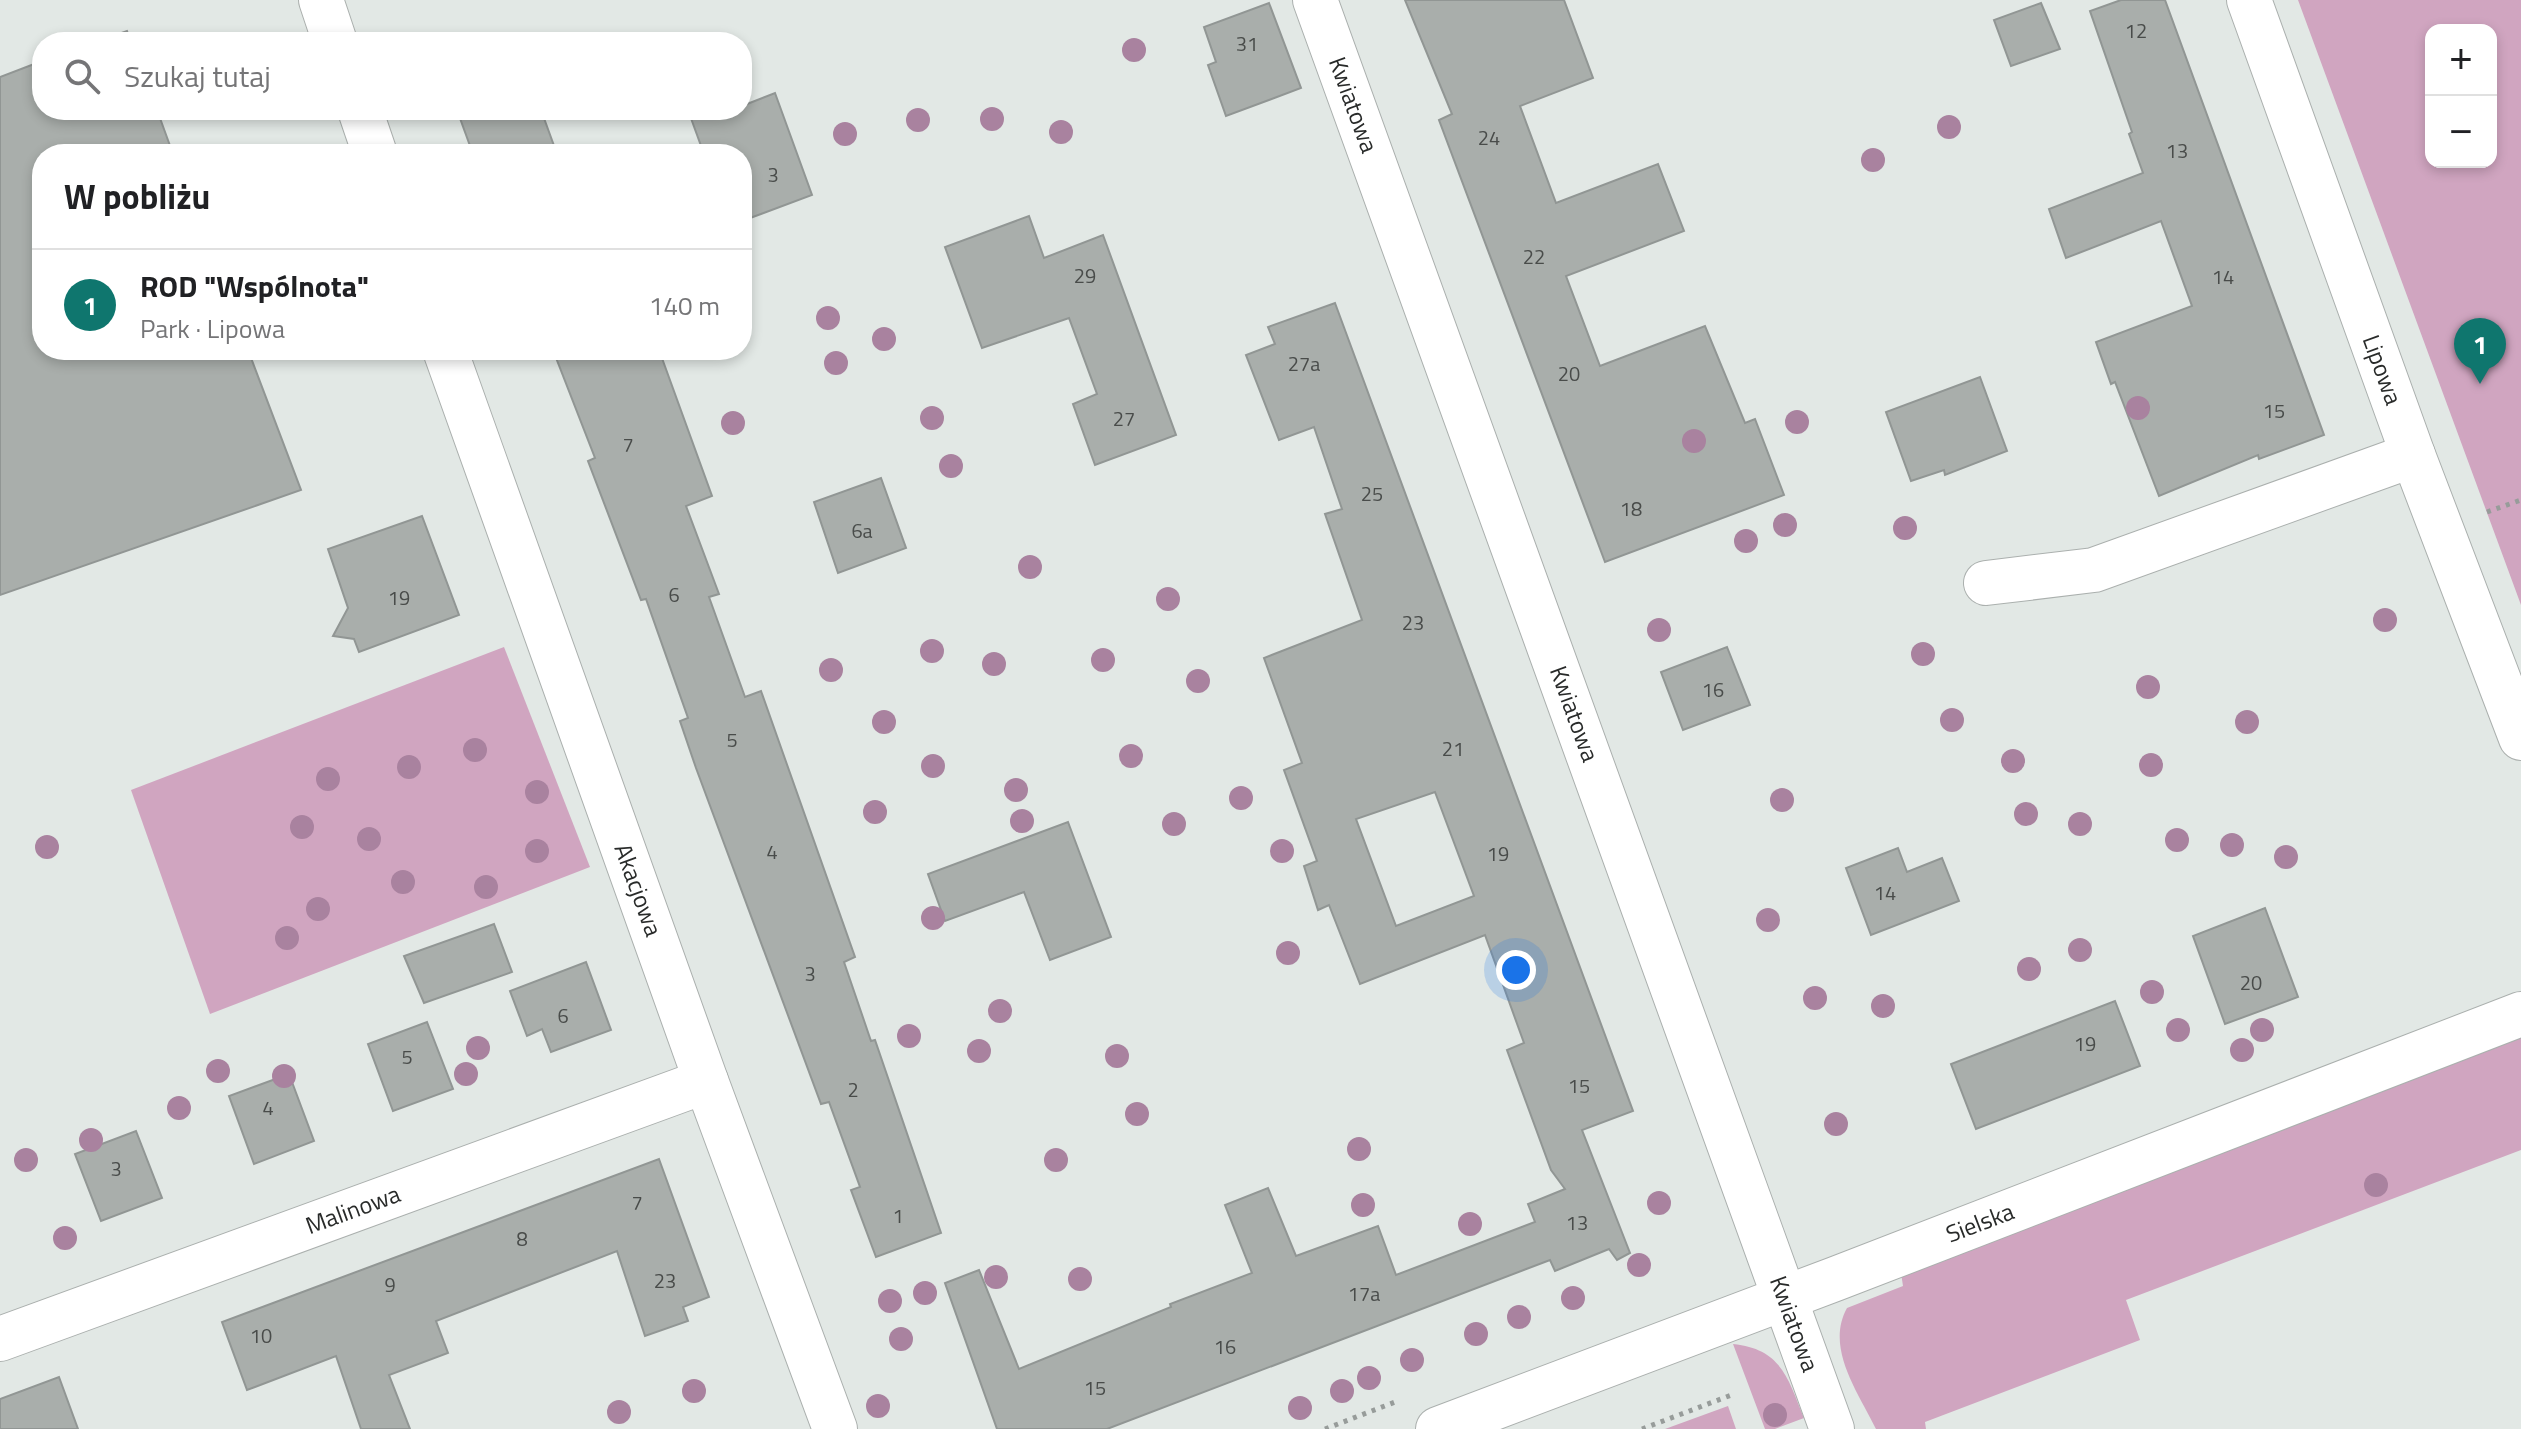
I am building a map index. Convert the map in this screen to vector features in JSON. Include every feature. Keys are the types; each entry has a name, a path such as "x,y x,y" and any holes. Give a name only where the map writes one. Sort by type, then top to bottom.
{"street":[{"path":"321,0 332,32"},
{"name":"Kwiatowa","path":"1315,0 1832,1429"},
{"name":"Lipowa","path":"2249,0 2413,455 2521,738"},
{"path":"363,120 372,144"},
{"name":"Akacjowa","path":"449,360 706,1081 835,1429"},
{"path":"1986,583 2094,570 2413,455"},
{"name":"Sielska","path":"1438,1429 2521,1014"},
{"name":"Malinowa","path":"0,1339 706,1081"}],"path":[{"path":"1642,1429 1734,1394"}],"shaded area":[{"path":"2298,0 2521,0 2521,605"},
{"path":"504,647 590,867 210,1014 131,790"},
{"path":"2521,1029 2521,1150 2126,1300 2140,1340 1925,1422 1926,1429 1876,1429 1846,1370 1840,1339 1841,1323 1847,1308 1903,1286 1900,1266"},
{"path":"1733,1344 1763,1352 1773,1359 1787,1379 1804,1418 1775,1429 1765,1429"},
{"path":"1728,1406 1736,1429 1665,1429"}],"building":[{"path":"1405,0 1564,0 1593,78 1520,106 1556,203 1658,164 1684,231 1566,276 1600,366 1705,326 1745,423 1755,419 1784,495 1605,562 1439,120 1452,114"},
{"path":"2121,0 2165,0 2324,435 2259,459 2258,455 2159,496 2115,382 2111,384 2096,342 2192,306 2161,221 2066,258 2049,209 2143,173 2090,11"},
{"path":"1269,3 1301,88 1226,116 1208,65 1216,62 1204,27"},
{"path":"2041,3 2060,49 2011,66 1994,20"},
{"path":"32,65 32,120 161,120 169,144 32,144 32,360 252,360 301,490 0,595 0,77"},
{"path":"775,93 812,195 752,217 752,144 700,144 692,120 752,120 752,102"},
{"path":"461,120 545,120 553,144 469,144"},
{"path":"1029,216 1044,258 1103,235 1176,435 1095,465 1073,404 1097,394 1069,318 982,348 945,247"},
{"path":"1335,303 1633,1111 1582,1130 1630,1253 1617,1260 1609,1249 1555,1271 1550,1260 1107,1429 997,1429 945,1283 979,1270 1019,1369 1171,1307 1170,1304 1252,1273 1225,1205 1268,1188 1296,1256 1378,1226 1396,1275 1535,1222 1528,1204 1565,1189 1551,1170 1507,1050 1524,1043 1485,935 1360,984 1329,905 1318,910 1304,866 1317,861 1284,770 1302,763 1264,658 1362,620 1325,514 1342,509 1314,427 1279,440 1246,355 1275,344 1268,327","holes":["1435,792 1474,896 1396,926 1356,819"]},
{"path":"557,360 663,360 712,496 686,506 719,594 709,597 745,697 761,691 855,957 844,962 871,1041 875,1040 941,1233 876,1257 851,1190 860,1187 829,1102 821,1104 696,768 680,721 688,718 646,599 641,600 588,461 595,458"},
{"path":"1980,377 2007,451 1945,475 1944,470 1911,481 1886,412"},
{"path":"881,478 906,548 838,573 814,502"},
{"path":"422,516 459,615 359,652 354,639 333,636 348,608 328,549"},
{"path":"1727,647 1750,705 1683,730 1661,672"},
{"path":"1068,822 1111,937 1050,960 1024,892 945,921 928,874"},
{"path":"1898,848 1907,872 1942,858 1959,901 1871,935 1846,868"},
{"path":"2265,908 2298,997 2225,1024 2193,936"},
{"path":"494,924 512,972 424,1003 404,956"},
{"path":"586,962 611,1030 551,1052 542,1029 527,1036 510,991"},
{"path":"2115,1001 2140,1066 1976,1129 1951,1064"},
{"path":"427,1022 453,1089 393,1111 368,1044"},
{"path":"289,1074 314,1141 254,1164 229,1096"},
{"path":"136,1131 162,1198 101,1221 75,1154"},
{"path":"659,1159 709,1297 683,1307 688,1321 645,1336 617,1251 436,1321 448,1353 389,1375 410,1429 361,1429 336,1356 247,1390 222,1322"},
{"path":"59,1377 78,1429 0,1429 0,1399"}],"place":[{"name":"ROD \"Wspólnota\"","path":"2480,384"}]}
